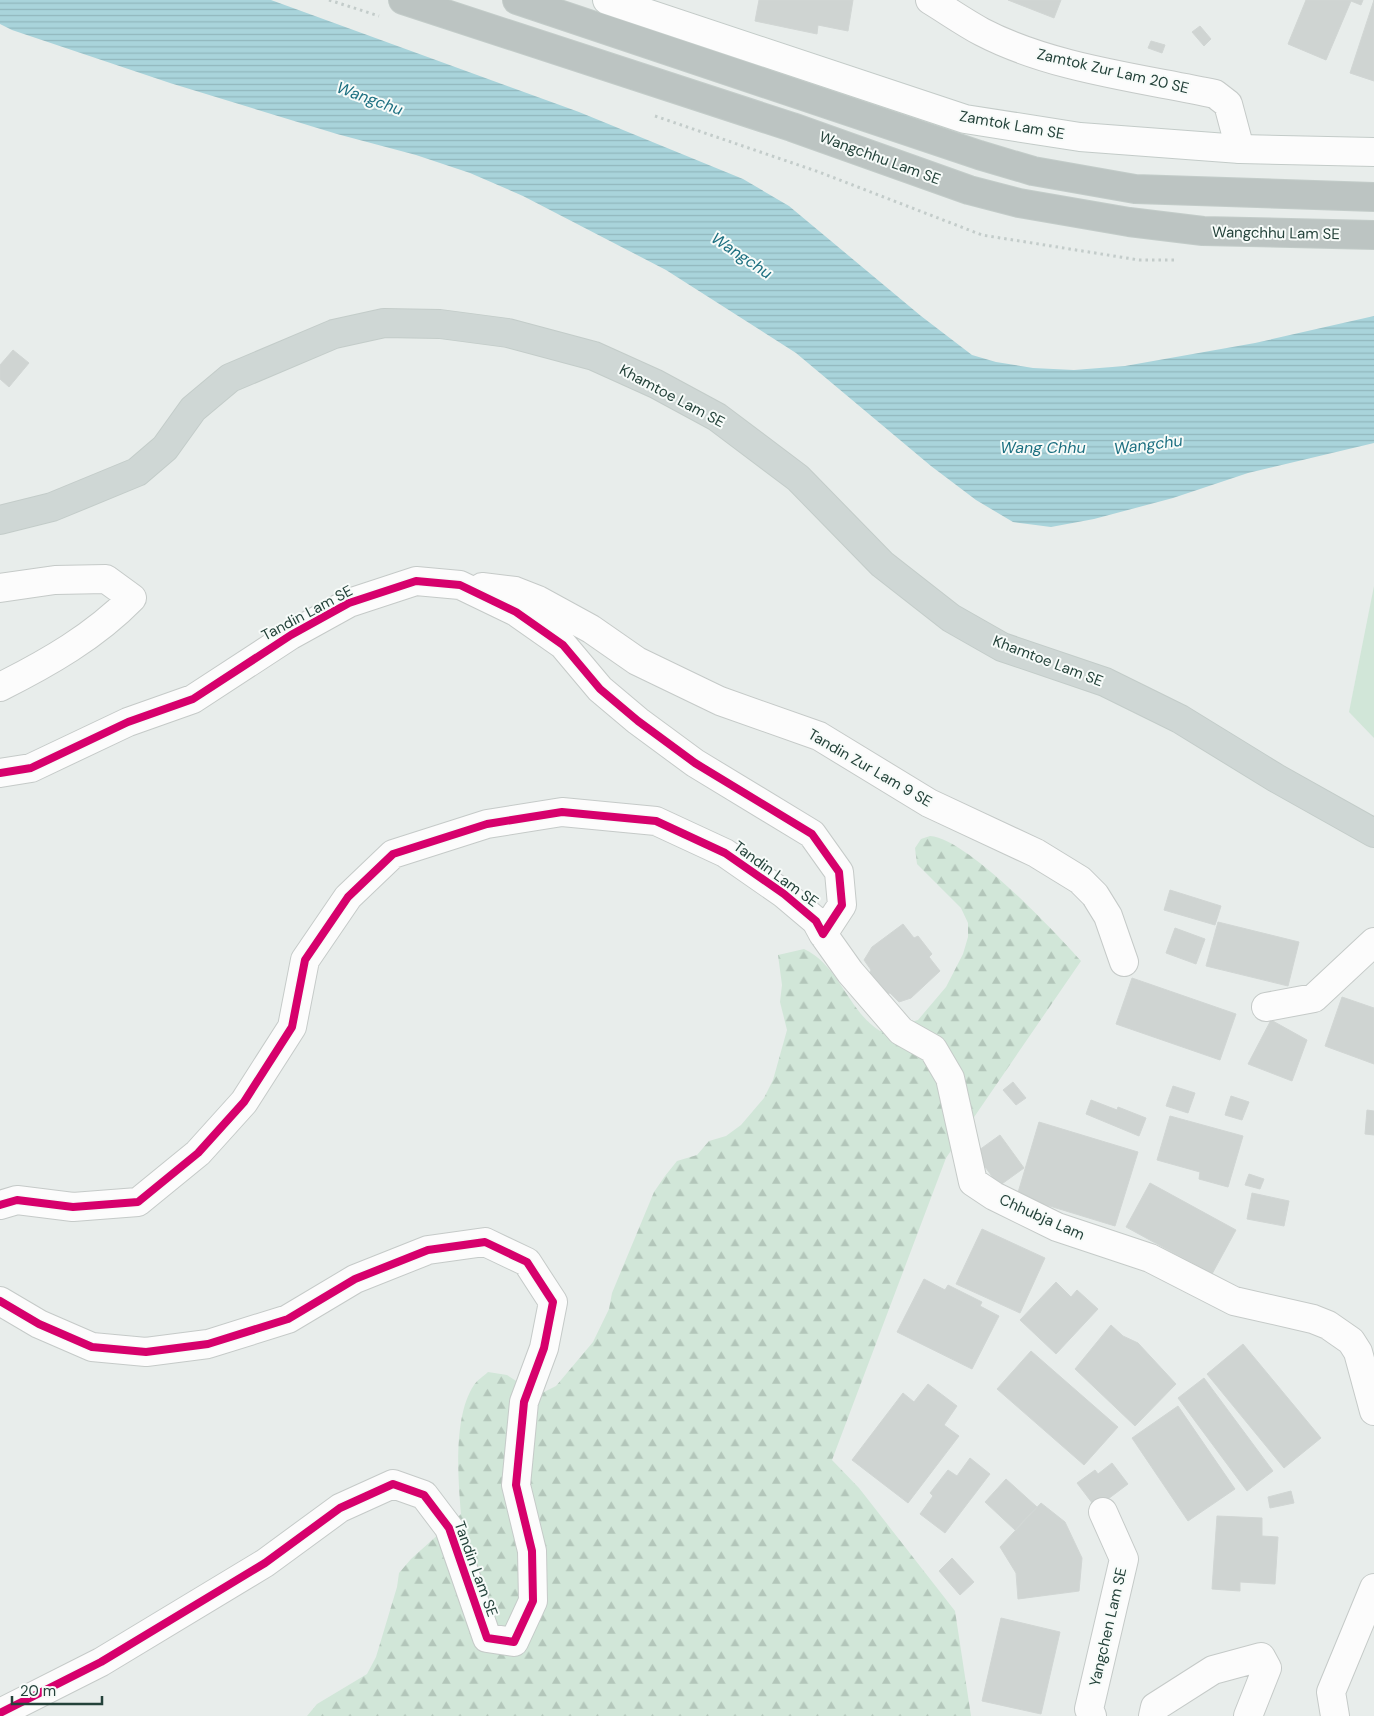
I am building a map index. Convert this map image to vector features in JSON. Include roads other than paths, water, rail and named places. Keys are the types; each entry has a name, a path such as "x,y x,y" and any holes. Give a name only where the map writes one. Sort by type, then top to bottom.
{"highway":[{"name":"Wangchhu Lam SE","path":"403,0 792,127 969,190 1019,203 1120,221 1203,231 1374,235"},
{"path":"517,0 979,155 1034,171 1135,189 1374,198"}],"main road":[{"name":"Khamtoe Lam SE","path":"0,520 52,507 137,472 165,448 193,409 230,378 334,334 384,323 440,324 508,333 594,356 656,384 717,417 798,478 882,564 951,618 1002,647 1105,682 1180,719 1276,778 1374,833"}],"street":[{"name":"Zamtok Lam SE","path":"607,0 965,119 1080,137 1240,149 1374,152"},
{"name":"Zamtok Zur Lam 20 SE","path":"930,0 983,32 1032,52 1096,70 1215,94 1228,104 1240,149"},
{"path":"0,588 55,580 106,579 132,598 111,620 42,666 0,687"},
{"name":"Tandin Lam SE","path":"0,773 31,768 128,722 193,699 291,635 349,603 416,581 460,585 516,612 563,645 600,689 638,721 695,763 812,834 839,872 842,905 823,934 816,921 784,894 725,853 656,821 562,812 487,824 393,854 348,897 305,960 292,1027 244,1102 198,1153 138,1202 74,1207 17,1200 0,1205"},
{"name":"Tandin Zur Lam 9 SE","path":"460,585 515,591 538,600 591,629 637,661 720,701 819,736 929,803 1036,853 1080,880 1096,894 1108,916 1124,962"},
{"name":"Chhubja Lam","path":"823,934 850,972 901,1031 933,1049 950,1078 973,1182 994,1196 1057,1227 1150,1258 1234,1301 1313,1319 1328,1326 1351,1341 1358,1352 1374,1412"},
{"path":"1266,1007 1314,998 1374,942"},
{"name":"Tandin Lam SE","path":"0,1301 39,1324 92,1347 146,1352 208,1344 288,1318 355,1279 428,1250 485,1242 527,1262 553,1302 544,1348 524,1402 516,1485 532,1551 533,1602 514,1642 487,1638 449,1528 424,1495 393,1484 340,1508 265,1563 102,1662 0,1713"},
{"name":"Yangchen Lam SE","path":"1092,1716 1089,1709 1124,1559 1103,1512"},
{"path":"1335,1716 1331,1692 1374,1588"},
{"path":"1153,1716 1155,1707 1213,1670 1261,1657 1267,1668 1248,1716"}],"water":[{"name":"Wang Chhu","path":"0,0 271,0 579,112 743,179 789,206 921,316 972,355 996,362 1033,368 1074,370 1125,366 1255,343 1374,316 1374,443 1248,473 1173,498 1094,519 1051,527 1013,522 976,500 931,466 796,353 666,270 523,196 470,173 416,155 337,134 170,83 12,30 0,24"}],"water label":[{"name":"Wangchu","path":"370,98"},
{"name":"Wangchu","path":"742,255"},
{"name":"Wangchu","path":"1148,444"}]}
